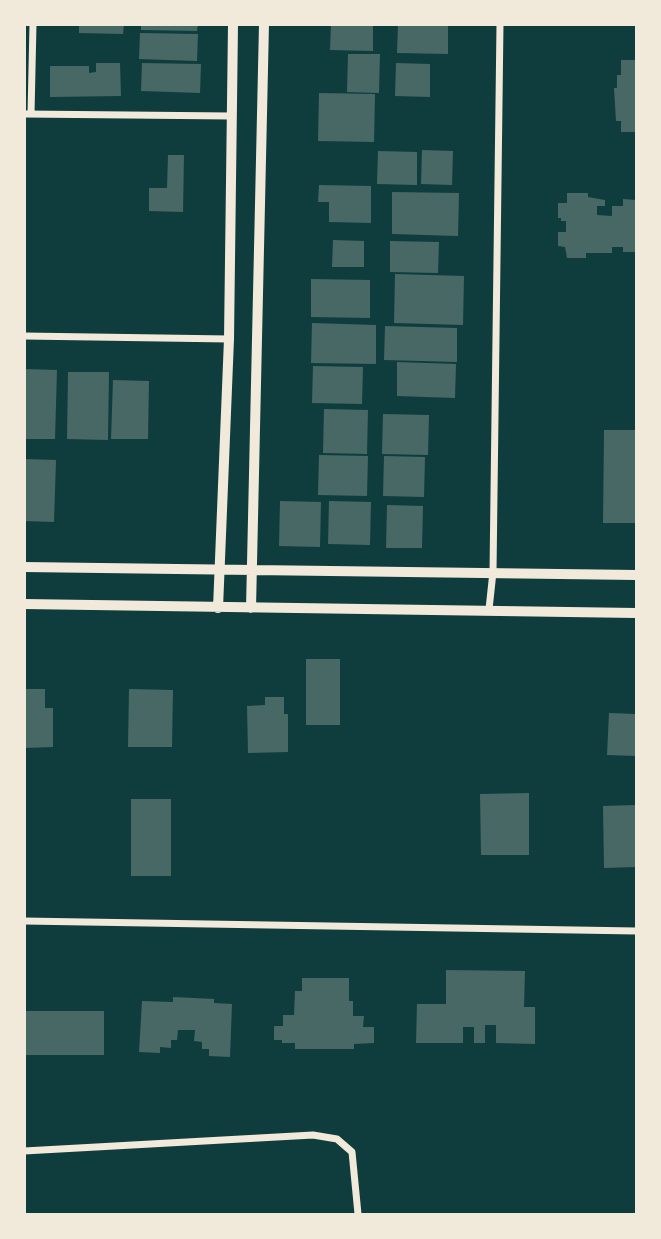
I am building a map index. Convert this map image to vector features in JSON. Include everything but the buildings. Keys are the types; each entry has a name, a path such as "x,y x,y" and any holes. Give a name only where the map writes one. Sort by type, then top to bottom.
{"street":[{"path":"33,24 28,114 232,116"},
{"path":"218,608 229,339 233,24"},
{"path":"251,608 264,24"},
{"path":"489,609 493,572 500,24"},
{"path":"24,336 229,339"},
{"path":"24,567 636,575"},
{"path":"24,604 636,613"},
{"path":"24,921 636,931"},
{"path":"24,1151 313,1135 337,1139 352,1152 358,1214"}]}
